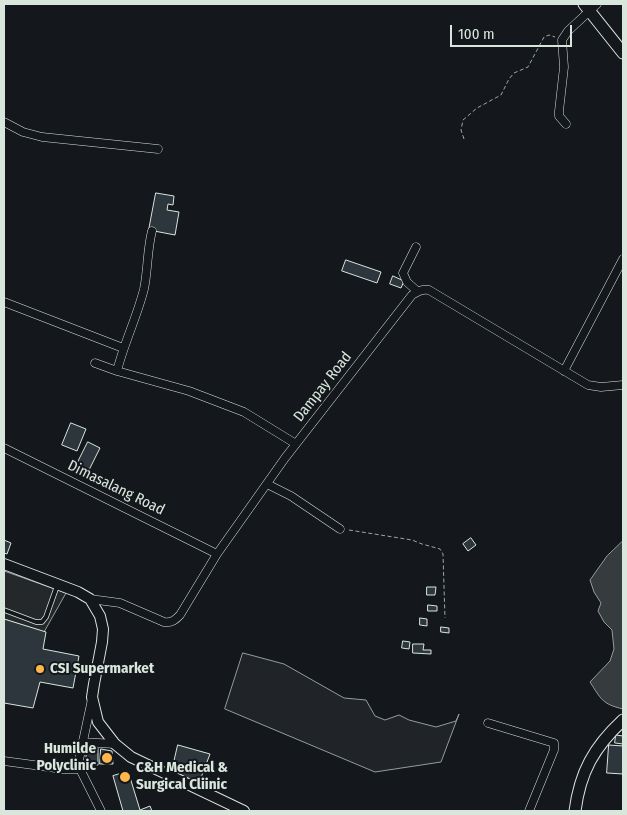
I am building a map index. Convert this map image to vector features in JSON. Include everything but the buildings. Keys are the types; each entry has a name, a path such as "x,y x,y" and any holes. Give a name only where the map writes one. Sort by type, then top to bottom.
{"main road":[{"path":"590,6 623,54"},
{"path":"4,564 78,592 90,599 100,616 103,629 92,697 98,722 115,744 131,757 244,811"},
{"path":"575,811 579,785 590,760 599,746 623,720"}],"street":[{"path":"566,124 559,111 564,67 562,40 590,6"},
{"path":"4,122 23,132 42,137 158,149"},
{"path":"117,370 143,291 152,231"},
{"path":"416,247 403,273 407,282 417,291 422,289 429,290 588,385 595,387 623,385"},
{"path":"564,371 623,259"},
{"name":"Dampay Road","path":"90,599 120,603 164,622 170,623 180,615 217,554 296,444 417,291"},
{"path":"4,302 123,348"},
{"path":"95,363 189,391 244,412 296,444"},
{"name":"Dimasalang Road","path":"4,448 217,554"},
{"path":"267,484 291,496 340,529"},
{"path":"92,697 79,760 80,769 101,811"},
{"path":"488,722 554,744 554,750 529,811"},
{"path":"82,742 115,744"},
{"path":"4,761 63,769 80,769"}],"lane":[{"path":"4,610 36,622 42,622 46,617 58,584"}],"path":[{"path":"464,138 461,130 463,120 477,108 501,95 514,73 528,67 544,37 549,35 562,40"},
{"path":"340,529 412,540 440,548 443,554 445,618"}],"shaded area":[{"path":"623,541 623,709 606,703 590,682 610,661 614,649 612,630 604,622 598,611 601,603 594,592 590,580 607,556"},
{"path":"4,571 66,593 44,632 4,619"},
{"path":"243,653 284,664 344,698 366,700 375,716 385,720 399,715 409,720 436,727 456,721 459,714 441,762 375,772 225,709"}],"place":[{"name":"CSI Supermarket","path":"40,669"},
{"name":"Humilde Polyclinic","path":"107,758"},
{"name":"C&H Medical & Surgical Cliinic","path":"125,777"}]}
